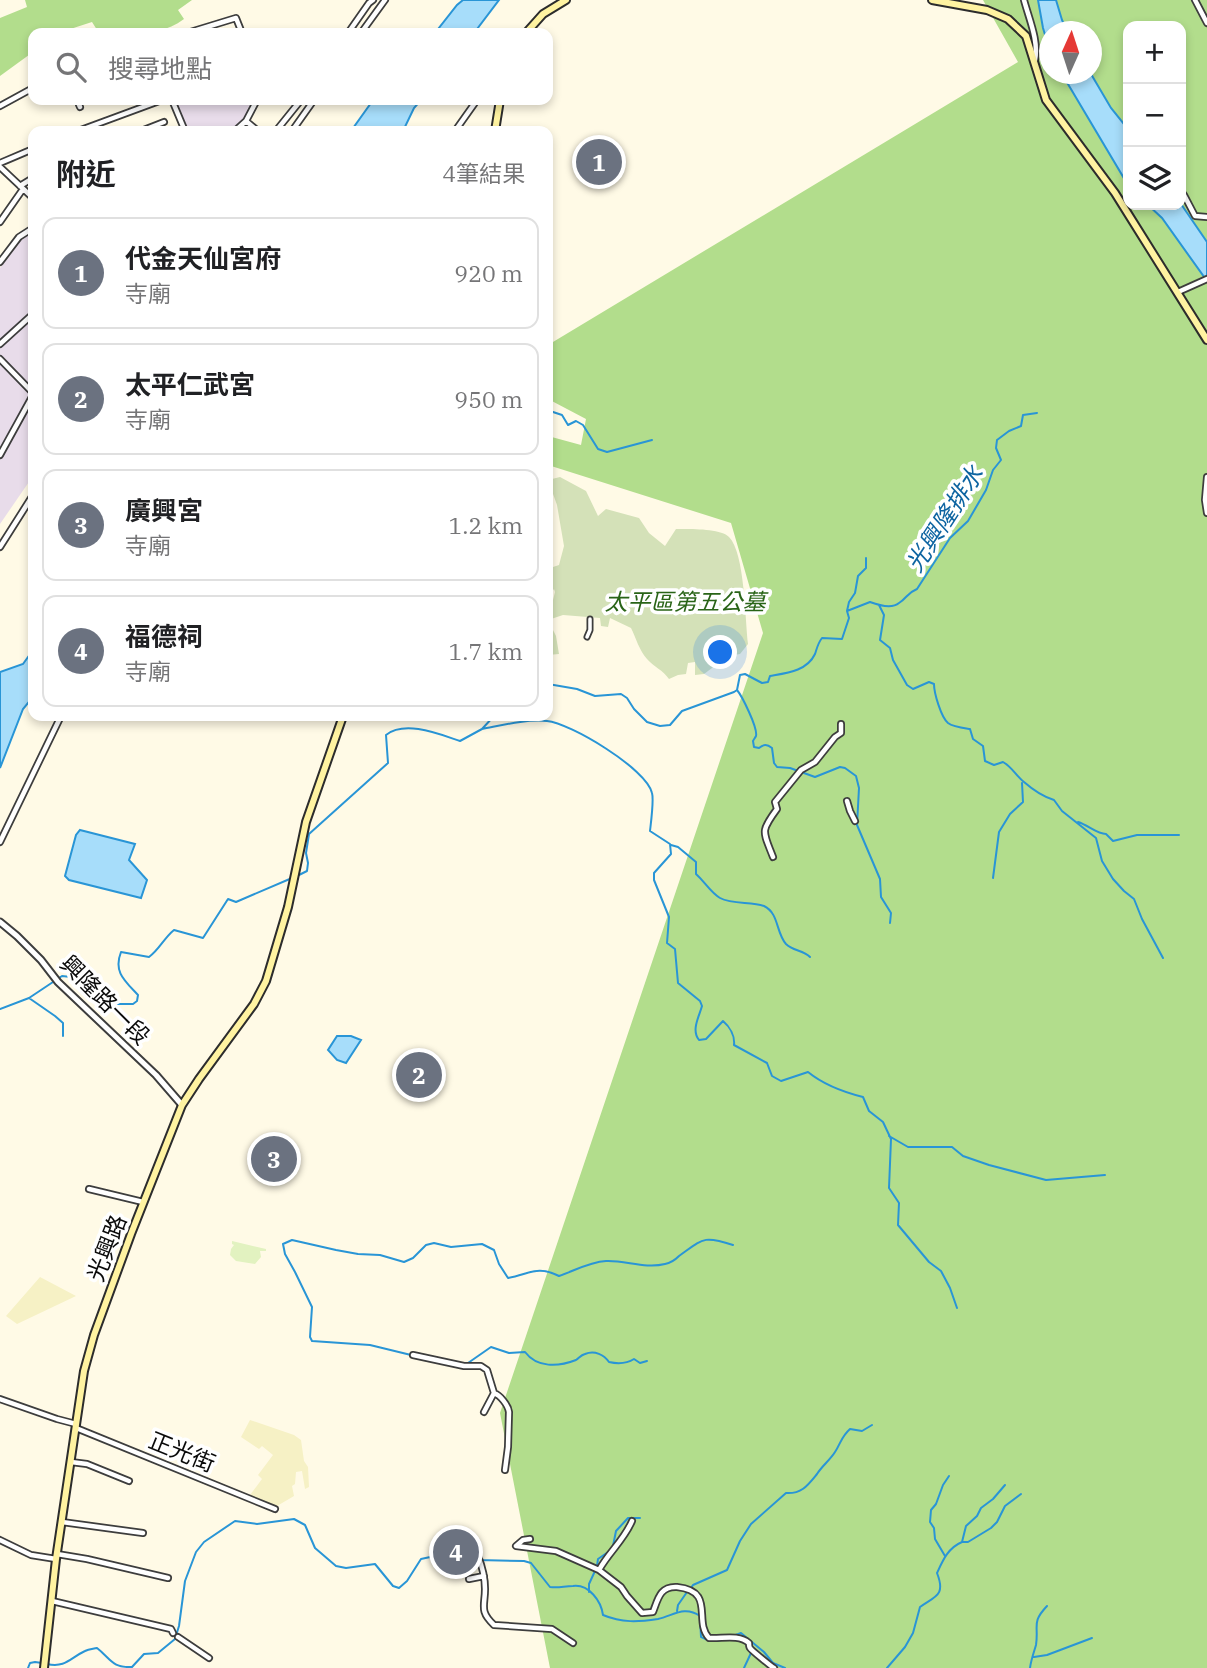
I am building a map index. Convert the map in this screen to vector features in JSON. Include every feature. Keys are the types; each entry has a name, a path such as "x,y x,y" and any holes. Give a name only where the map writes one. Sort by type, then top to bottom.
{"main road":[{"path":"530,28 543,14 565,0"},
{"path":"932,0 987,10 1008,19 1026,36 1046,100 1115,193 1207,340"},
{"path":"496,126 499,105"},
{"name":"光興路","path":"45,1665 57,1556 84,1371 90,1348 113,1280 182,1105 263,990 295,875 306,822 341,721"}],"street":[{"path":"352,28 373,0"},
{"path":"364,28 384,0"},
{"path":"1024,0 1035,44 1035,60"},
{"path":"1195,0 1207,23"},
{"path":"204,28 236,18 240,28"},
{"path":"0,106 28,91"},
{"path":"92,126 148,105"},
{"path":"174,105 183,126"},
{"path":"241,126 254,105"},
{"path":"280,126 296,105"},
{"path":"296,126 310,105"},
{"path":"459,126 473,105"},
{"path":"246,121 252,126"},
{"path":"154,126 164,122"},
{"path":"28,152 1,168 28,194"},
{"path":"0,222 21,188 28,182"},
{"path":"1186,199 1195,215 1207,216"},
{"path":"0,262 19,237 28,231"},
{"path":"1178,292 1207,279"},
{"path":"0,344 28,319"},
{"path":"0,359 28,389"},
{"path":"0,454 28,403"},
{"path":"1207,477 1207,513"},
{"path":"0,547 28,503"},
{"path":"587,637 590,619"},
{"path":"0,842 59,721"},
{"path":"773,857 764,826 777,809 775,802 800,771 815,762 841,733 841,724"},
{"path":"847,801 855,821"},
{"name":"興隆路一段","path":"0,922 17,936 58,982 156,1075 182,1105"},
{"path":"89,1189 143,1202"},
{"path":"413,1355 464,1366 481,1366 487,1370 494,1393 509,1412 505,1470"},
{"path":"484,1412 494,1393"},
{"name":"正光街","path":"0,1399 76,1426 275,1509"},
{"path":"71,1462 87,1464 129,1481"},
{"path":"599,1570 632,1521"},
{"path":"62,1522 143,1533"},
{"path":"530,1539 516,1546 556,1551 599,1570 621,1587 642,1613 653,1612 660,1592 667,1588 692,1591 701,1602 705,1635 709,1638 724,1636 745,1639 753,1653 774,1668"},
{"path":"0,1540 31,1555 87,1559 168,1578"},
{"path":"478,1556 484,1576 482,1608 494,1625 552,1629 573,1643"},
{"path":"469,1579 484,1576"},
{"path":"52,1601 171,1629 209,1658"}],"shaded area":[{"path":"176,105 258,105 250,120 257,126 186,126"},
{"path":"28,235 28,483 0,524 0,268 19,242"},
{"path":"40,1277 76,1296 17,1324 6,1316"},
{"path":"250,1420 301,1440 304,1461 308,1467 309,1487 305,1489 302,1471 296,1472 295,1484 292,1486 294,1496 277,1506 250,1495 262,1479 258,1475 273,1455 262,1446 259,1449 241,1437"}],"green space":[{"path":"25,0 192,0 178,10 184,19 166,28 96,28 92,22 73,28 28,28 28,56 0,76 0,18 27,7"},
{"path":"983,0 1207,0 1207,1668 550,1668 500,1413 763,633 731,523 553,467 553,437 581,445 586,419 553,402 553,342 1018,62"},
{"name":"太平區第五公墓","path":"560,477 586,491 598,516 606,509 639,518 649,533 665,546 676,529 712,531 729,537 734,545 741,572 748,644 740,654 728,656 704,674 695,675 695,662 688,663 686,674 669,679 644,655 631,628 610,618 608,627 601,626 600,618 563,615 553,618 553,567 559,565 564,546 553,494 553,479"},
{"path":"553,630 556,636 559,654 553,655"},
{"path":"232,1241 266,1251 260,1251 261,1257 255,1264 236,1261 230,1255 234,1245"}],"water":[{"path":"463,0 499,0 478,28 439,28"},
{"path":"1038,0 1056,0 1062,21 1042,21"},
{"path":"1068,84 1097,84 1123,123 1123,177"},
{"path":"370,105 417,105 405,126 355,126"},
{"path":"1153,210 1185,210 1207,242 1207,281"},
{"path":"28,657 28,703 23,709 0,768 0,672 23,664"},
{"path":"80,830 135,844 129,860 147,880 141,898 69,880 65,876 76,835"},
{"path":"337,1036 351,1036 361,1040 346,1063 337,1060 328,1050"}],"waterway":[{"path":"553,412 562,415 568,425 576,421 583,425 598,449 607,452 652,440"},
{"name":"光興隆排水","path":"553,685 577,689 595,696 621,694 647,722 660,726 670,725 682,711 734,692 737,690 740,675 745,674 762,683 768,682 770,676 802,668 811,660 822,638 842,639 849,618 847,611 870,602 893,606 917,589 950,538 968,521 986,490 993,470 1001,460 996,448 997,440 1021,426 1023,415 1037,413"},
{"path":"847,611 855,593 858,576 866,568 866,558"},
{"path":"879,605 884,615 880,640 890,648 893,660 907,685 913,689 929,682 934,684 938,705 945,720 970,729 973,739 983,746 985,761 994,765 1003,762 1006,764 1021,780 1054,800 1062,811 1096,838 1102,861 1113,879 1134,899 1163,958"},
{"path":"737,690 755,726 754,747 766,745 772,748 777,767 790,768 815,777 840,767 856,776 859,788 857,825 880,879 881,897 891,913 890,923"},
{"name":"光興隆排水","path":"297,876 307,871 309,834 388,763 386,735 412,728 460,741 482,729 489,721"},
{"path":"482,729 531,721 558,724 589,738 623,760 647,783 653,796 650,831 670,844 671,854 654,873 654,880 669,917 667,943 675,949 678,983 700,1001 702,1006 696,1028 699,1040 706,1039 723,1021 732,1032 734,1045 767,1063 772,1076 781,1081 808,1072 834,1088 863,1097 869,1111 883,1122 891,1139 889,1188 899,1203 898,1225 929,1262 941,1271 957,1308"},
{"path":"993,878 999,832 1010,814 1023,802 1022,783"},
{"path":"1078,822 1106,834 1113,841 1137,835 1179,835"},
{"path":"671,845 678,847 696,862 696,874 720,898 769,909 786,944 810,957"},
{"name":"光興隆排水","path":"0,1009 29,998 62,976 97,984 105,991 107,1003 133,1004 138,995 119,971 121,952 149,957 174,930 203,938 228,899 236,902 292,878"},
{"path":"29,998 63,1023 63,1036"},
{"path":"889,1136 908,1147 952,1147 963,1156 1046,1180 1105,1175"},
{"path":"411,1355 370,1345 312,1341 312,1307 285,1254 283,1244 292,1240 358,1254 380,1255 404,1262 413,1258 426,1245 434,1243 451,1247 482,1244 494,1250 508,1278 534,1271 545,1271 559,1276 606,1261 643,1265 667,1264 704,1240 733,1245"},
{"path":"468,1363 491,1347 509,1353 525,1352 536,1361 548,1365 569,1362 592,1353 602,1355 612,1363 625,1363 634,1359 640,1363 647,1361"},
{"path":"691,1588 727,1570 751,1524 786,1493 796,1492 807,1485 833,1455 850,1429 862,1431 872,1425"},
{"path":"945,1556 935,1539 934,1528 930,1522 931,1510 949,1476"},
{"path":"887,1668 913,1633 920,1607 940,1591 937,1573 946,1555 962,1542 966,1526 1005,1485"},
{"path":"963,1542 968,1542 991,1528 1005,1506 1021,1494"},
{"path":"613,1546 616,1531 628,1518 640,1518"},
{"path":"47,1664 63,1663 97,1648 112,1662 132,1667 144,1654 158,1653 175,1639 185,1581 196,1552 204,1542 235,1521 257,1524 294,1519 305,1525 315,1548 336,1566 346,1568 375,1564 393,1586 399,1588 407,1581 421,1559 444,1554 478,1560 524,1561 531,1563 550,1587 579,1586 589,1591 600,1604 603,1615 623,1621 637,1621 689,1611 700,1616 701,1637 712,1641 725,1639"},
{"path":"597,1566 598,1559 611,1550"},
{"path":"589,1592 589,1584 595,1571"},
{"path":"677,1611 687,1592"},
{"path":"1030,1668 1036,1645 1037,1621 1047,1606"},
{"path":"733,1636 741,1633 773,1663 785,1668"},
{"path":"1034,1657 1047,1655 1092,1638"},
{"path":"744,1668 751,1653"},
{"path":"28,1668 30,1663 42,1663"}],"place":[{"name":"代金天仙宮府","path":"599,162"},
{"name":"太平仁武宮","path":"419,1075"},
{"name":"廣興宮","path":"274,1159"},
{"name":"福德祠","path":"456,1552"}]}
